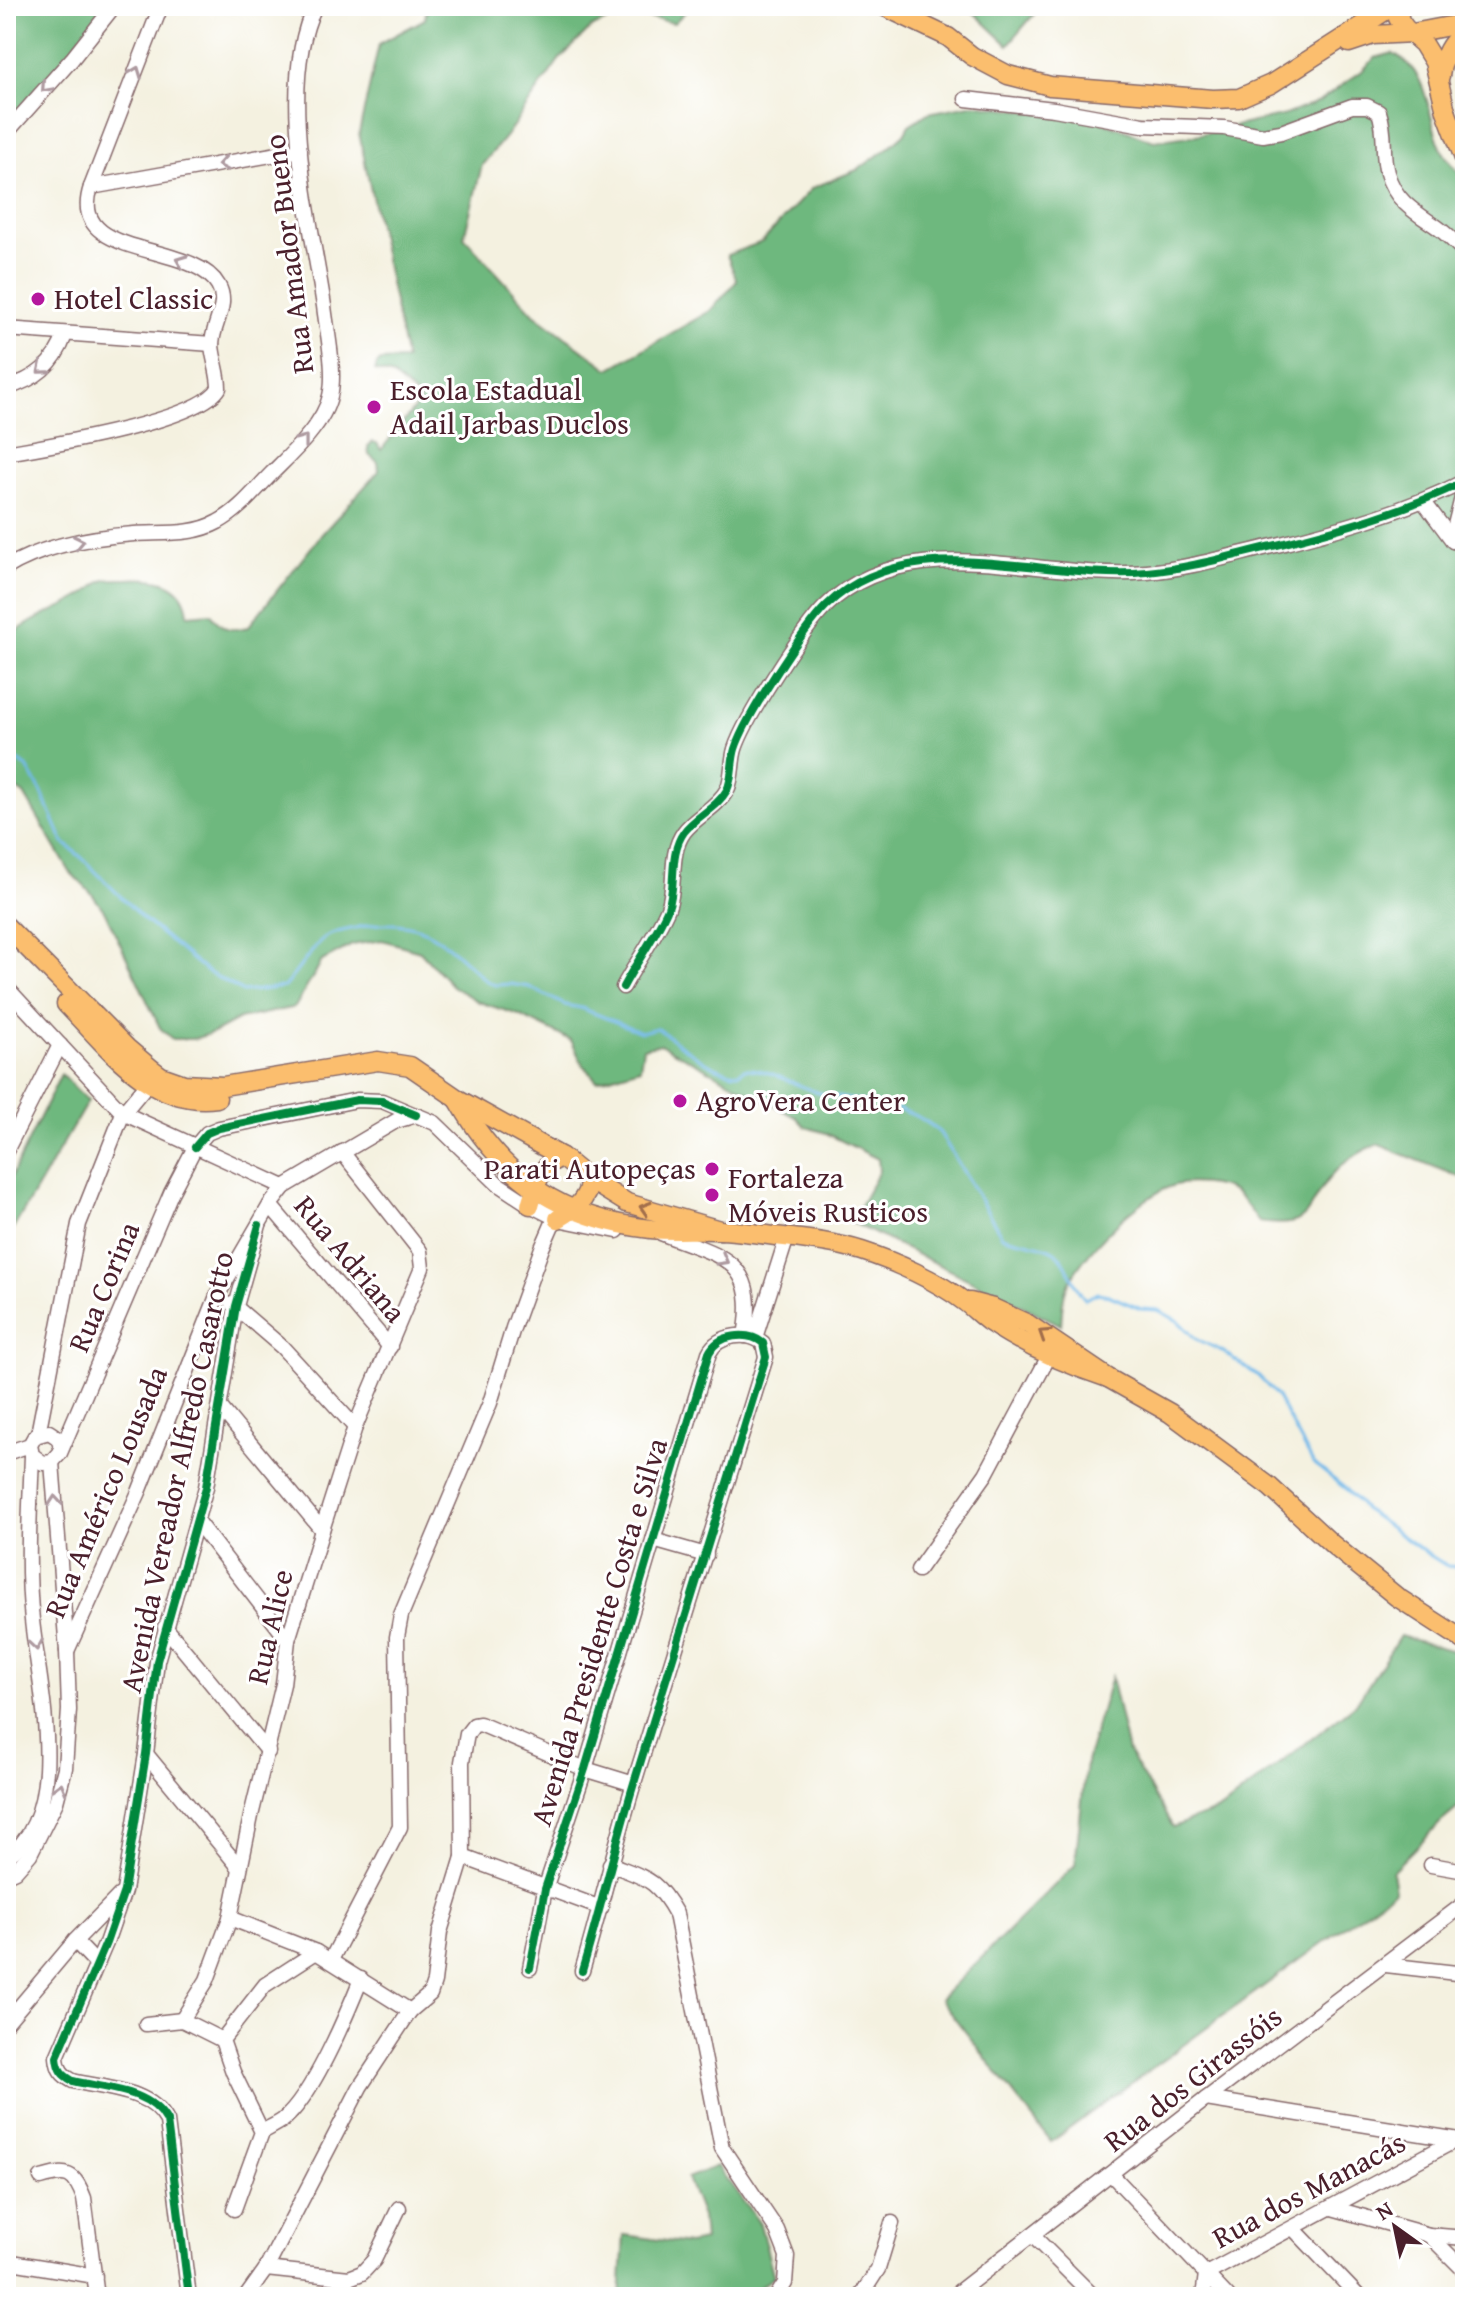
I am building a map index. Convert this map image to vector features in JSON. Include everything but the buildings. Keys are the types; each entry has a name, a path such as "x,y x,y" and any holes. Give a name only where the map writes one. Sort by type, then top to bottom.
{"main road":[{"path":"883,6 948,37 972,56 1008,75 1050,86 1213,99 1239,98 1271,84 1393,6"},
{"path":"1401,6 1398,18 1434,62 1438,87 1465,161"},
{"path":"1303,64 1357,39 1373,35 1465,26"},
{"path":"1438,87 1443,57 1465,26"},
{"path":"6,926 127,1048 161,1076 184,1084 208,1087 345,1065 388,1061 410,1066 458,1099 562,1157 590,1180 627,1203 720,1230"},
{"path":"6,942 147,1084 169,1094 209,1099 273,1087 308,1073"},
{"path":"458,1099 532,1197 551,1201 566,1215 651,1229 720,1230 822,1241 863,1251 963,1300 988,1321 1049,1356 1108,1378"},
{"path":"532,1197 539,1176 547,1166 562,1157"},
{"path":"566,1215 585,1197 590,1180"},
{"path":"963,1300 993,1308 1028,1324 1108,1378 1170,1413 1270,1487 1364,1571 1414,1609 1465,1641"}],"street":[{"path":"6,133 114,6"},
{"path":"6,453 106,435 206,401 219,388 212,344 223,296 209,273 186,262 108,237 88,216 86,208 91,187 161,6"},
{"name":"Rua Amador Bueno","path":"6,568 35,554 102,537 192,531 207,527 235,509 306,437 330,397 332,359 300,150 298,68 315,6"},
{"path":"966,99 1054,109 1143,125 1224,128 1263,135 1281,132 1352,106 1367,106 1379,112 1385,128 1385,162 1396,194 1404,204 1440,229 1465,252"},
{"path":"91,187 300,150"},
{"path":"6,329 212,344"},
{"path":"6,388 48,367 59,352 65,335"},
{"path":"1424,502 1453,541 1465,483"},
{"path":"623,987 669,905 677,846 684,832 721,799 729,787 736,746 756,709 806,631 825,607 846,589 904,565 957,562 1098,573 1145,573 1209,563 1424,502 1465,483"},
{"path":"6,987 123,1113 284,1187"},
{"path":"8,1139 60,1045"},
{"path":"6,1875 15,1871 18,1853 40,1804 47,1754 45,1705 32,1619 28,1551 33,1445 79,1224 123,1113 147,1084"},
{"path":"195,1147 207,1133 219,1128 357,1100 382,1101 435,1123 498,1184 532,1197"},
{"path":"259,1225 284,1187 396,1121 416,1115"},
{"name":"Rua Corina","path":"52,1462 57,1458 83,1403 171,1193 195,1147"},
{"name":"Rua Alice","path":"182,2020 207,1980 230,1918 239,1867 283,1684 288,1640 322,1530 355,1427 422,1268 420,1251 342,1152"},
{"name":"Rua Adriana","path":"270,1205 390,1347"},
{"path":"331,1960 400,1827 397,1637 401,1615 490,1403 542,1248 552,1225 566,1215"},
{"name":"Rua Américo Lousada","path":"67,1651 134,1504 217,1296 259,1225"},
{"name":"Avenida Vereador Alfredo Casarotto","path":"189,2297 167,2121 161,2110 141,2096 73,2081 58,2068 57,2057 124,1891 157,1661 198,1523 213,1456 236,1306 259,1225"},
{"path":"651,1229 728,1259 738,1269 747,1288 750,1337"},
{"path":"750,1337 787,1237"},
{"path":"217,1296 236,1306 282,1347 355,1427"},
{"path":"582,1971 601,1908 610,1864 766,1357 763,1343 750,1337"},
{"name":"Avenida Presidente Costa e Silva","path":"530,1968 545,1889 585,1769 709,1353 713,1345 722,1339 750,1337"},
{"path":"918,1570 986,1474 1049,1356"},
{"path":"220,1407 322,1530"},
{"path":"6,1453 33,1445 54,1434 61,1447"},
{"path":"18,1853 56,1802 65,1768 69,1710 52,1462 43,1463 33,1445"},
{"path":"198,1523 288,1640"},
{"path":"653,1540 706,1555"},
{"path":"165,1627 268,1752"},
{"path":"246,2297 266,2269 360,2087 410,2011 430,1994 440,1932 463,1857 462,1762 467,1734 474,1725 480,1724 585,1769 634,1784"},
{"path":"146,1754 239,1867"},
{"path":"463,1857 601,1908"},
{"path":"610,1864 649,1879 663,1891 676,1914 722,2148 777,2230 787,2256 785,2283 776,2297"},
{"path":"1431,1865 1465,1871"},
{"path":"6,2023 75,1941 124,1891"},
{"name":"Rua dos Girassóis","path":"958,2295 1206,2099 1465,1903"},
{"path":"230,1918 316,1952 410,2011"},
{"path":"75,1941 97,1964"},
{"path":"222,2040 265,1985 316,1952"},
{"path":"1386,1965 1465,1974"},
{"path":"234,2209 262,2132 285,2118 303,2096 333,2043 361,1979"},
{"path":"146,2024 182,2020 222,2040 233,2072 262,2132"},
{"path":"1206,2099 1461,2140"},
{"name":"Rua dos Manacás","path":"1203,2297 1206,2274 1461,2140"},
{"path":"41,2178 61,2172 78,2184 84,2198 97,2297"},
{"path":"1111,2174 1228,2297"},
{"path":"266,2269 349,2278 362,2273 374,2260 399,2208"},
{"path":"1332,2208 1429,2235 1465,2238"},
{"path":"860,2297 878,2269 892,2223"},
{"path":"1293,2228 1359,2297"},
{"path":"1429,2235 1465,2271"},
{"path":"1033,2236 1094,2297"},
{"path":"6,2261 95,2276"}],"green space":[{"path":"6,6 107,6 6,131"},
{"path":"427,6 691,6 674,23 623,13 591,28 559,60 482,165 464,237 534,314 609,369 710,311 737,281 727,255 762,242 812,188 859,169 904,134 909,125 928,113 975,104 1098,120 1154,141 1285,115 1320,101 1375,58 1393,53 1415,72 1426,96 1442,150 1465,179 1465,1179 1377,1144 1335,1171 1305,1215 1289,1223 1277,1224 1259,1222 1230,1190 1203,1184 1175,1185 1145,1200 1097,1244 1066,1289 1061,1325 851,1222 879,1171 878,1159 826,1133 806,1127 796,1117 660,1044 643,1048 640,1068 597,1081 583,1065 571,1040 519,1015 479,1002 452,986 420,951 382,940 352,945 322,961 295,1007 239,1019 213,1033 193,1039 172,1039 160,1028 105,912 70,872 24,794 6,782 6,640 33,621 111,579 148,579 167,584 182,595 188,615 211,613 226,628 248,627 322,534 379,471 378,462 369,455 368,446 377,443 381,450 421,400 393,376 375,371 381,361 406,360 359,133 379,44 425,19"},
{"path":"967,6 1041,6 1008,45"},
{"path":"61,1074 88,1101 6,1241 6,1187"},
{"path":"1400,1636 1465,1654 1465,1802 1392,1871 1395,1890 1051,2142 940,1999 1075,1865 1086,1762 1111,1677 1128,1752 1173,1827 1223,1808 1356,1704"},
{"path":"717,2166 760,2224 774,2277 746,2297 620,2297 624,2235 688,2244 704,2241 702,2217 687,2178"}],"waterway":[{"path":"6,760 17,761 27,767 63,842 142,918 206,971 243,992 284,987 320,942 332,934 360,927 400,924 430,934 495,985 529,987 565,1005 581,1008 641,1032 657,1028 696,1056 729,1072 739,1073 744,1069 762,1071 816,1092 913,1115 940,1133 1002,1236 1053,1251 1067,1267 1085,1299 1098,1293 1141,1309 1158,1310 1178,1321 1196,1339 1222,1351 1257,1375 1276,1395 1313,1463 1347,1490 1364,1509 1423,1551 1447,1566 1465,1568"}],"cycle path":[{"path":"623,987 668,908 679,841 689,826 718,802 727,790 735,749 762,696 816,617 860,581 897,568 937,562 979,562 1107,573 1180,568 1349,526 1465,481"},
{"path":"195,1147 207,1133 219,1128 357,1100 382,1101 416,1115"},
{"path":"189,2297 167,2121 150,2102 138,2096 66,2077 61,2072 57,2057 106,1943 124,1891 157,1661 206,1487 236,1306 259,1225"},
{"path":"530,1968 545,1889 585,1769 709,1353 726,1338 750,1337 763,1343 766,1357 634,1783 582,1971"}],"place":[{"name":"Hotel Classic","path":"38,299"},
{"name":"Escola Estadual Adail Jarbas Duclos","path":"374,407"},
{"name":"AgroVera Center","path":"680,1101"},
{"name":"Parati Autopeças","path":"712,1169"},
{"name":"Fortaleza Móveis Rusticos","path":"712,1195"}]}
